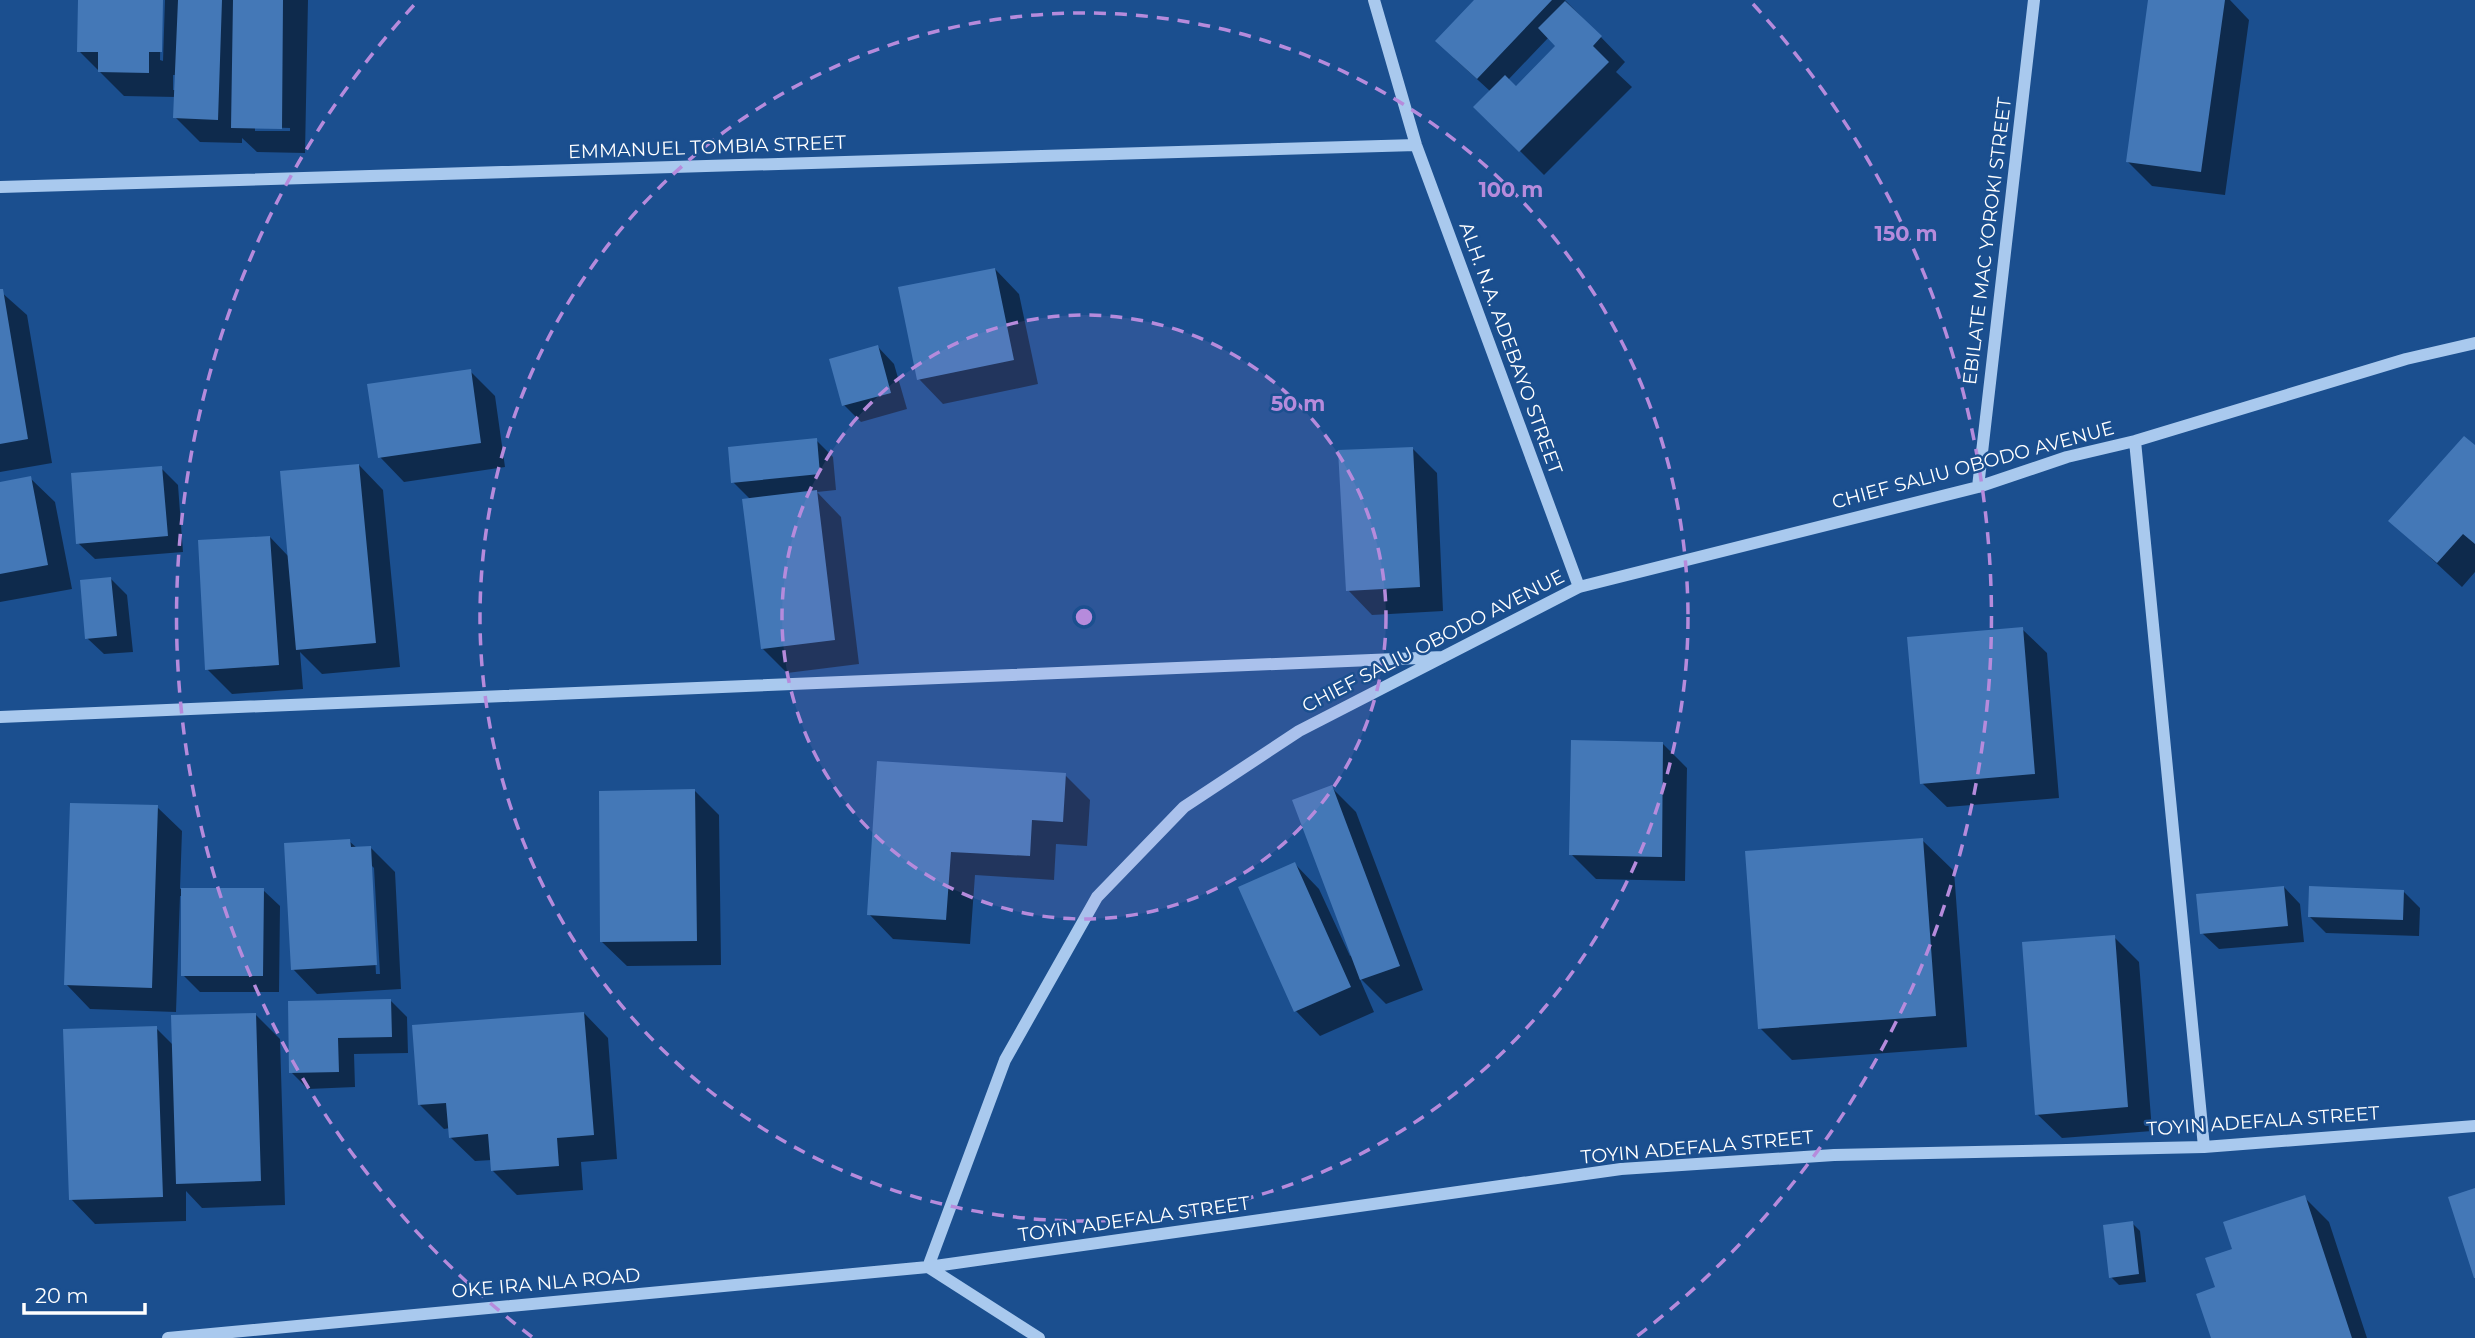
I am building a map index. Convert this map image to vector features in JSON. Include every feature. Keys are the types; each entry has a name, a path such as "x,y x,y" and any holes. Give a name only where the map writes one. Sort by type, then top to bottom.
{"street":[{"name":"ALH. N.A. ADEBAYO STREET","path":"1374,0 1416,145 1579,587"},
{"name":"EBILATE MAC YOROKI STREET","path":"1978,487 2034,0"},
{"name":"EMMANUEL TOMBIA STREET","path":"0,187 1416,145"},
{"name":"CHIEF SALIU OBODO AVENUE","path":"928,1267 1005,1060 1097,897 1184,807 1299,731 1579,587 1978,487 2067,457 2136,441 2406,359 2475,343"},
{"path":"2136,441 2204,1147"},
{"path":"0,717 1446,656"},
{"name":"TOYIN ADEFALA STREET","path":"928,1267 1621,1169 1833,1155 2204,1147 2475,1126"},
{"path":"928,1267 1039,1338"},
{"name":"OKE IRA NLA ROAD","path":"168,1338 928,1267"}],"building":[{"path":"78,0 163,0 162,52 149,52 149,73 98,72 98,52 77,52"},
{"path":"178,0 222,0 218,120 173,118"},
{"path":"233,0 283,0 282,129 231,128"},
{"path":"1474,0 1552,0 1477,79 1435,41"},
{"path":"2148,0 2225,0 2201,172 2126,162"},
{"path":"1565,1 1602,36 1593,46 1609,62 1519,152 1473,107 1505,75 1516,86 1555,46 1538,28"},
{"path":"995,268 1014,360 917,380 898,287"},
{"path":"0,289 3,289 28,439 0,444"},
{"path":"878,345 891,393 842,406 829,359"},
{"path":"471,369 481,443 378,458 367,384"},
{"path":"2464,436 2475,445 2475,544 2463,534 2437,563 2388,521"},
{"path":"817,438 820,474 731,483 728,447"},
{"path":"1413,447 1420,587 1346,591 1338,450"},
{"path":"359,464 376,643 296,650 280,471"},
{"path":"162,466 168,536 76,544 71,473"},
{"path":"31,476 48,565 0,574 0,482"},
{"path":"817,490 835,640 761,649 742,499"},
{"path":"270,536 279,665 205,670 198,540"},
{"path":"111,577 117,636 85,639 80,580"},
{"path":"2023,627 2035,774 1920,784 1907,637"},
{"path":"1571,740 1663,742 1662,857 1569,855"},
{"path":"877,761 1066,773 1063,822 1032,820 1030,856 951,852 946,920 867,915"},
{"path":"1332,785 1400,966 1360,980 1292,800"},
{"path":"695,789 697,941 600,942 599,791"},
{"path":"70,803 158,805 152,988 64,985"},
{"path":"1923,838 1936,1016 1758,1029 1745,851"},
{"path":"350,839 351,847 371,846 377,965 291,970 284,843"},
{"path":"1295,862 1351,987 1294,1012 1238,887"},
{"path":"2284,886 2288,926 2200,934 2196,894"},
{"path":"2309,886 2404,890 2403,920 2308,917"},
{"path":"181,888 264,888 263,976 181,976"},
{"path":"2115,935 2128,1107 2035,1115 2022,942"},
{"path":"391,999 392,1037 338,1038 339,1072 289,1073 288,1001"},
{"path":"584,1012 594,1135 557,1138 559,1166 491,1171 488,1134 449,1138 446,1103 418,1105 412,1025"},
{"path":"256,1013 261,1181 176,1184 171,1015"},
{"path":"157,1026 163,1197 69,1200 63,1029"},
{"path":"2475,1188 2475,1278 2474,1278 2448,1197"},
{"path":"2305,1195 2352,1338 2211,1338 2196,1294 2215,1287 2205,1258 2232,1249 2223,1222"},
{"path":"2133,1221 2139,1274 2109,1278 2103,1225"}]}
